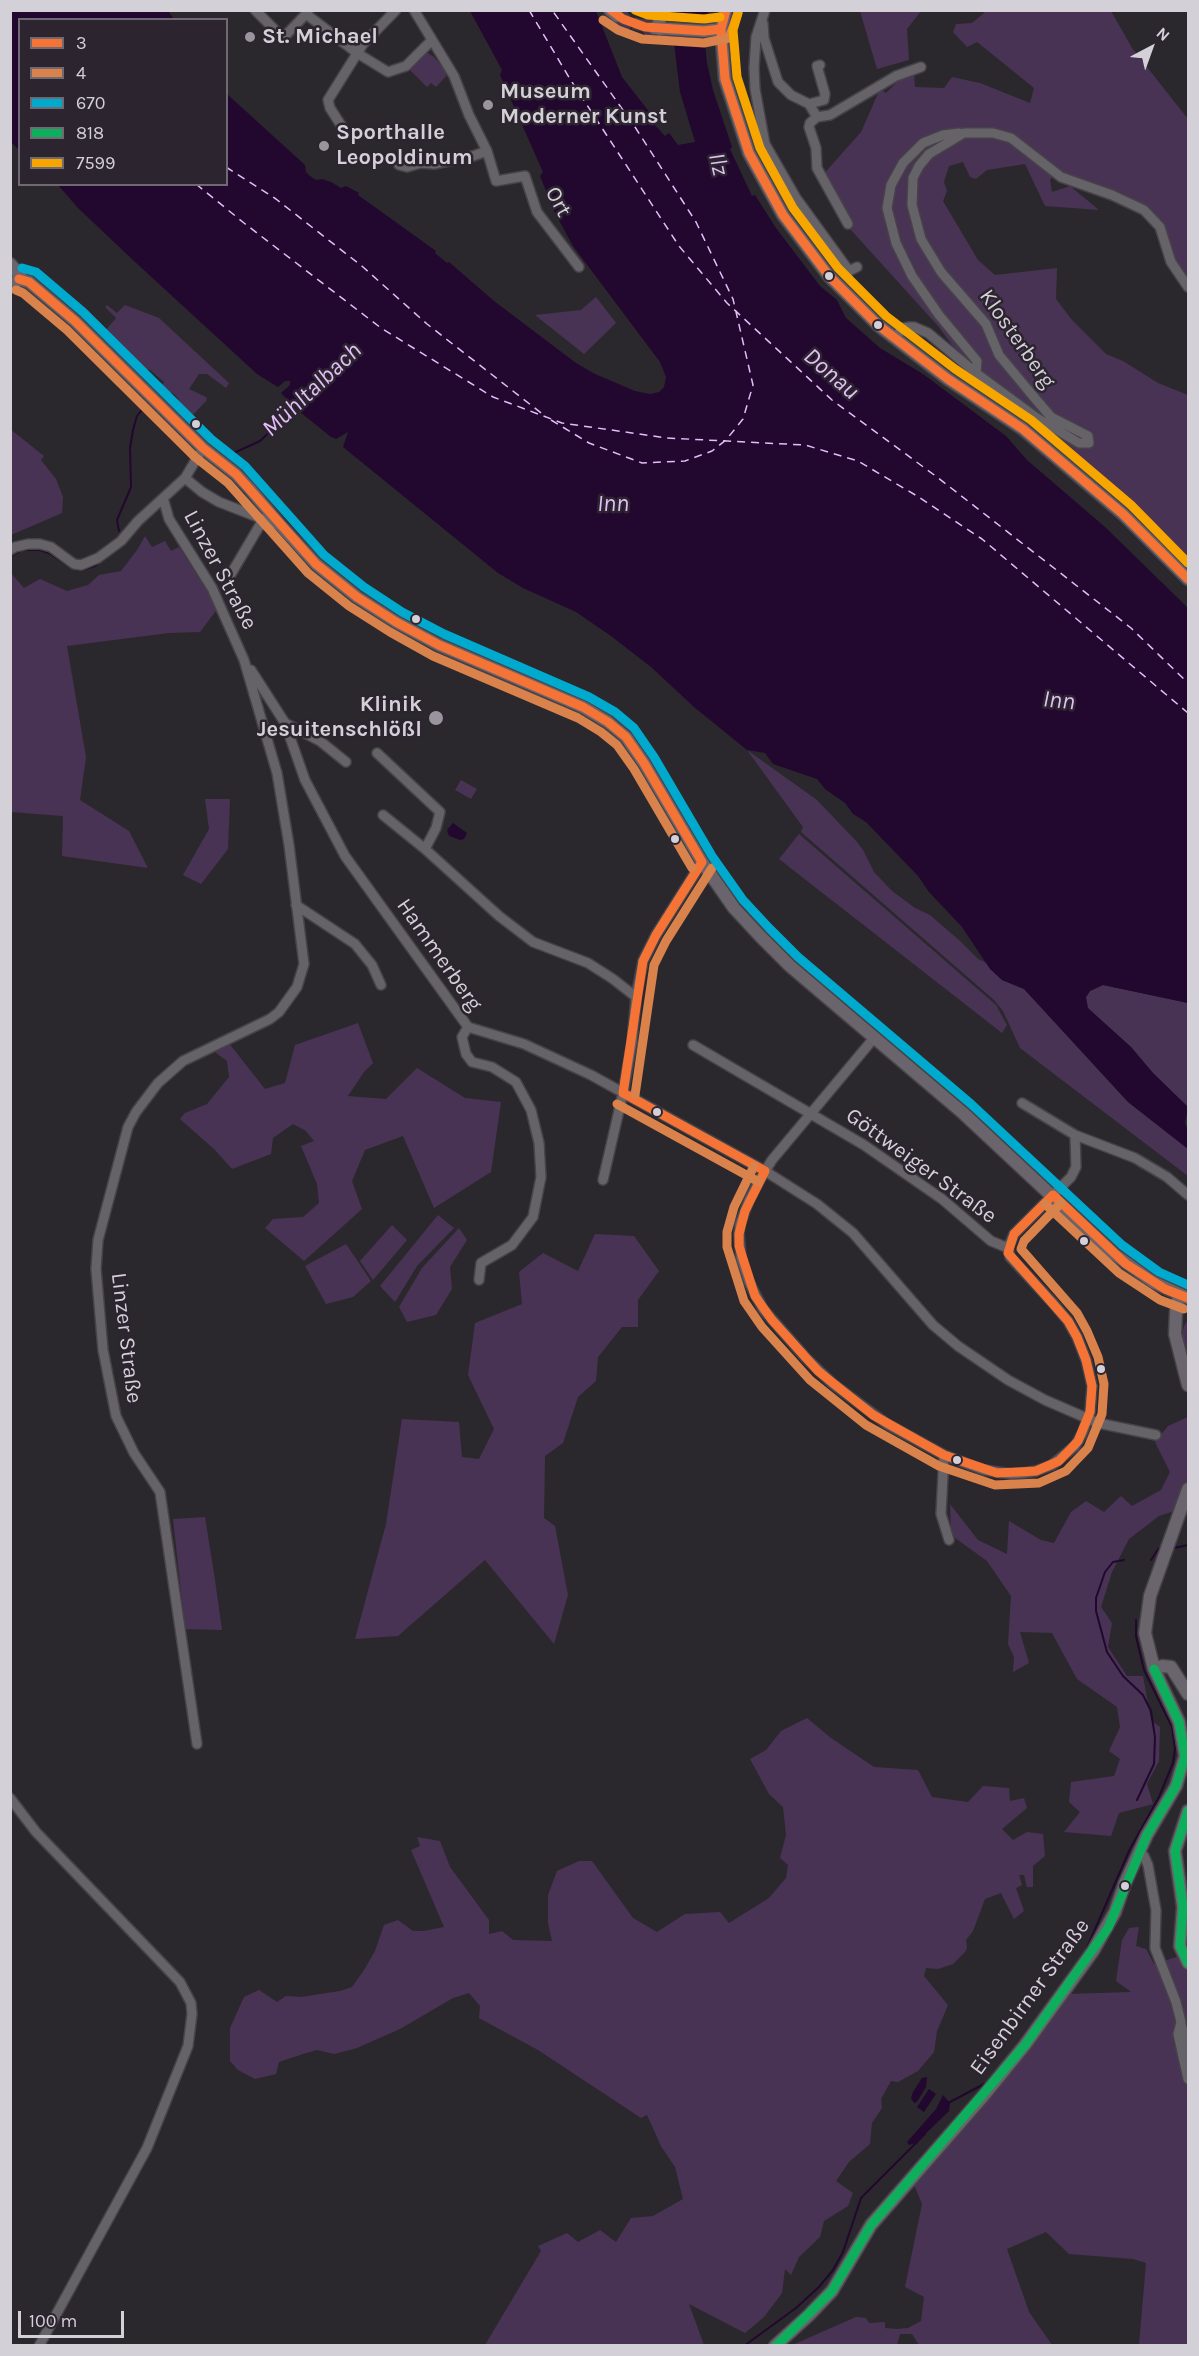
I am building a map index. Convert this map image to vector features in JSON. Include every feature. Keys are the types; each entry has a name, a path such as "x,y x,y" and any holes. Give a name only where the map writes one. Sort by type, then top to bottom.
{"main road":[{"path":"658,10 659,29 704,31 721,28"},
{"path":"726,10 721,28 725,79 749,153 783,214 829,276 894,338 948,379 1023,429 1123,514 1188,579"},
{"path":"10,264 18,272 15,283 28,282 75,321 202,448 236,474 281,526 328,574 396,622 439,645 582,707 608,722 626,737 644,763 702,862 734,908 760,936 790,966 963,1113 1126,1264 1153,1282 1184,1297 1176,1311 1175,1334 1188,1386"},
{"name":"Eisenbirner Straße","path":"775,2346 832,2291 848,2268 871,2225 985,2094 1069,1986 1108,1928 1152,1825 1176,1786 1185,1756 1179,1722 1154,1669 1147,1645 1145,1621 1158,1572 1188,1489"},
{"path":"1154,1669 1162,1666 1170,1667 1188,1694"},
{"path":"1188,1811 1174,1851 1183,1907 1180,1946 1188,1963"}],"street":[{"path":"255,10 283,38 308,12 357,53 391,72 405,66 432,39"},
{"path":"399,165 407,167 421,163 434,164 487,151 454,76 414,10"},
{"path":"346,133 330,108 328,100 357,53 393,13"},
{"path":"764,13 764,38 778,82 784,90 809,104 817,117"},
{"path":"764,13 756,37 754,68 755,89 765,144 796,198 849,271 857,267"},
{"path":"809,104 824,100 825,94 817,66 820,65"},
{"path":"848,225 817,168 816,148 809,127 810,123 817,117 830,115 896,76 921,67"},
{"name":"Klosterberg","path":"894,338 904,328 914,327 928,333 976,373 1048,425 1079,443 1089,443 1088,436 1056,421 1039,404 999,355 986,324 941,272 921,239 912,205 913,178 929,154 964,133"},
{"name":"Klosterberg","path":"976,373 977,361 939,315 912,276 897,243 887,208 896,172 923,143 964,133 993,133 1011,138 1061,177 1112,195 1144,210 1160,227 1171,262 1188,287"},
{"name":"Ort","path":"487,151 496,181 525,176 537,212 579,267"},
{"path":"10,550 28,544 40,544 51,547 74,564 88,563 98,558 121,541 138,521 185,478 202,448"},
{"path":"185,478 219,502 281,526"},
{"name":"Linzer Straße","path":"163,498 169,519 212,588 244,660 277,773 289,845 304,964 302,976 288,1002 270,1019 183,1062 158,1083 136,1112 128,1127 98,1240 96,1269 103,1350 113,1405 134,1453 160,1492 196,1744"},
{"path":"231,574 264,518"},
{"name":"Hammerberg","path":"244,660 285,723 305,780 345,856 468,1027 462,1037 466,1054 472,1062 492,1067 516,1082 531,1110 539,1143 541,1177 533,1217 512,1245 482,1263 479,1280"},
{"name":"Hammerberg","path":"285,723 320,741 346,762"},
{"path":"376,753 440,812 436,828 424,849"},
{"path":"383,815 499,916 533,942 588,963 636,997"},
{"path":"603,1180 623,1093 643,961 656,935 702,862"},
{"path":"296,905 355,944 372,965 381,986"},
{"path":"468,1027 524,1044 591,1075 765,1171 847,1227 920,1312 958,1346 1008,1380 1098,1423 1156,1435"},
{"name":"Göttweiger Straße","path":"874,1038 765,1171 749,1200 739,1234 744,1269 755,1296 763,1308 806,1359 833,1384 887,1424 944,1455 984,1470 997,1473 1036,1471 1059,1461 1075,1446 1083,1434 1088,1419 1092,1386 1086,1360 1077,1337 1068,1321 1010,1257 1008,1248 1014,1234 1071,1177 1076,1167 1075,1135"},
{"path":"693,1045 812,1114"},
{"path":"1022,1103 1075,1135 1135,1158 1167,1177 1188,1195"},
{"name":"Göttweiger Straße","path":"812,1114 871,1149 942,1199 983,1235 1008,1248"},
{"path":"944,1455 941,1514 949,1540"},
{"path":"10,1798 36,1833 174,1974 185,1991 192,2014 192,2027 185,2055 147,2148 39,2346"},
{"path":"1139,1853 1144,1856 1148,1865 1156,1910 1155,1948 1173,1992 1188,2054"},
{"path":"1180,2022 1178,2034 1188,2079"}],"shaded area":[{"path":"619,11 627,11 631,20 631,28 628,30 618,30 614,19"},
{"path":"642,11 655,11 652,34 646,37 641,28 644,21"},
{"path":"860,11 921,11 907,29 909,60 877,69"},
{"path":"983,11 1111,11 1132,48 1188,119 1188,283 1141,205 1122,193 1056,172 1050,180 1052,192 1070,186 1099,210 1045,206 1025,164 987,170 976,179 970,177 963,162 949,166 944,182 947,191 943,201 978,260 995,275 1057,268 1056,299 1072,320 1106,354 1123,361 1158,383 1188,395 1188,562 969,368 938,326 851,230 821,177 861,132 880,89 886,93 902,77 914,73 915,87 944,88 952,77 980,83 1030,103 1034,88 977,42 967,47 953,32 956,24 972,23 984,13"},
{"path":"426,52 434,57 448,74 436,87 431,83 427,87 410,70"},
{"path":"596,297 616,323 584,354 535,315 581,310"},
{"path":"107,305 117,313 125,305 159,318 229,383 226,388 207,374 199,374 189,389 206,397 207,400 186,422 171,408 179,400 174,394 161,388 164,382 149,369 140,379 90,331 95,325 105,331 116,318 105,307"},
{"path":"10,429 44,456 41,460 56,479 63,497 62,513 11,535"},
{"path":"145,536 152,547 165,541 171,551 179,547 218,608 200,632 169,633 67,646 86,757 80,800 129,831 148,868 62,856 63,816 11,812 10,572 24,588 40,579 67,591 88,585 99,575 121,571"},
{"path":"747,750 817,800 857,842 874,872 892,891 915,908 930,915 978,959 987,963 1002,980 1024,989 1128,1102 1188,1149 1188,1176 1020,1048 1003,1011 994,1000 801,832 803,827"},
{"path":"461,780 477,789 471,799 455,790"},
{"path":"205,799 230,799 228,849 201,884 183,875 209,829"},
{"path":"799,834 996,1005 1007,1025 1002,1033 779,859"},
{"path":"1103,985 1188,1003 1188,1107 1153,1073 1131,1047 1087,1008 1086,997 1090,991"},
{"path":"358,1023 373,1063 348,1096 386,1099 417,1068 465,1098 501,1102 491,1172 434,1208 403,1136 365,1150 352,1181 362,1209 304,1261 265,1228 273,1219 303,1217 319,1203 317,1184 301,1146 314,1141 306,1131 293,1124 273,1138 271,1154 232,1169 215,1150 180,1119 185,1113 207,1104 229,1077 227,1061 212,1050 228,1042 265,1089 285,1083 295,1045"},
{"path":"438,1215 454,1228 417,1266 395,1302 380,1286"},
{"path":"392,1225 407,1240 373,1280 360,1261"},
{"path":"459,1228 467,1240 450,1267 452,1289 436,1315 407,1322 399,1307 422,1268"},
{"path":"595,1234 634,1236 659,1271 638,1300 638,1327 622,1327 598,1357 596,1381 578,1397 563,1443 545,1456 544,1518 555,1526 568,1595 554,1644 485,1560 398,1636 355,1639 386,1524 402,1419 459,1422 462,1457 479,1459 494,1429 468,1375 475,1323 522,1304 519,1272 543,1253 578,1271"},
{"path":"346,1244 371,1281 353,1297 326,1304 305,1266"},
{"path":"1188,1320 1188,1357 1185,1356 1181,1338"},
{"path":"1188,1417 1188,1481 1177,1510 1159,1516 1129,1539 1112,1572 1101,1607 1112,1623 1108,1647 1127,1676 1143,1676 1151,1720 1160,1727 1159,1761 1147,1784 1153,1804 1119,1813 1111,1836 1064,1832 1080,1812 1069,1802 1071,1782 1114,1776 1120,1759 1109,1751 1120,1727 1117,1707 1077,1679 1052,1633 1020,1632 1029,1663 1013,1672 1014,1657 1008,1644 1011,1596 987,1561 951,1535 950,1504 978,1540 1007,1554 1009,1521 1041,1540 1054,1543 1071,1512 1086,1501 1104,1512 1121,1496 1132,1506 1161,1490 1170,1472 1155,1442 1168,1426"},
{"path":"205,1517 222,1630 185,1629 173,1519"},
{"path":"807,1718 831,1738 874,1767 918,1770 932,1797 968,1802 983,1786 1009,1788 1010,1801 1024,1798 1027,1808 1002,1829 1013,1840 1027,1832 1043,1834 1045,1856 1033,1866 1033,1887 1027,1887 1024,1875 1019,1875 1022,1885 1016,1888 1024,1911 1014,1919 1001,1893 985,1899 973,1931 966,1940 965,1952 953,1964 938,1969 926,1968 924,1976 948,2005 937,2031 934,2052 918,2071 898,2082 891,2081 881,2099 882,2108 872,2123 870,2144 849,2162 836,2181 853,2193 848,2206 824,2221 820,2237 799,2257 791,2275 785,2269 782,2293 764,2317 745,2333 689,2304 704,2345 485,2345 541,2251 538,2246 567,2233 578,2242 600,2230 616,2242 631,2218 653,2216 683,2199 675,2167 661,2146 647,2115 641,2118 538,2050 479,2018 480,2006 469,1993 453,1998 400,2029 357,2048 334,2054 317,2050 303,2054 279,2062 276,2074 255,2079 238,2070 230,2061 230,2028 244,1997 259,1990 277,2002 286,1996 301,1997 352,1987 375,1951 384,1925 398,1920 413,1931 444,1927 411,1850 420,1846 417,1837 440,1841 450,1867 489,1920 489,1934 502,1931 513,1940 552,1941 548,1923 548,1895 557,1871 579,1861 592,1861 633,1918 657,1932 685,1914 720,1912 729,1923 769,1898 786,1878 788,1865 780,1858 786,1835 783,1807 769,1794 750,1759 766,1750 781,1731"},
{"path":"1188,1857 1188,2345 1139,2345 1146,2263 1133,2259 1069,2254 1046,2232 1007,2249 1029,2312 1052,2345 919,2345 912,2334 900,2334 897,2345 790,2346 856,2317 866,2318 869,2323 885,2322 885,2328 897,2329 908,2328 921,2321 924,2297 905,2287 922,2204 913,2182 1068,1994 1131,1992 1116,1981 1122,1940 1129,1928 1139,1927 1136,1946 1146,1949 1154,1964 1186,1954"}],"water":[{"path":"10,11 168,11 173,18 18,18 18,149 11,142"},
{"path":"470,11 596,11 622,77 654,118 654,124 665,136 669,133 678,145 695,142 680,92 670,11 708,11 705,43 707,63 713,90 732,147 730,149 752,196 755,195 776,228 820,286 837,300 846,318 880,348 923,374 1006,436 1027,460 1105,527 1188,608 1188,1003 1103,985 1090,991 1086,997 1088,1008 1131,1047 1153,1073 1188,1107 1185,1123 1188,1130 1188,1149 1128,1102 1024,989 1002,980 990,969 962,927 929,892 918,876 866,822 853,814 845,803 825,789 817,779 773,764 765,753 747,750 694,707 651,667 611,636 576,612 523,588 498,573 343,447 348,432 336,439 331,437 295,408 281,393 290,385 290,381 285,381 278,387 257,374 78,208 59,186 228,186 228,95 305,165 306,172 310,176 316,180 331,182 341,188 346,186 359,193 358,195 436,251 435,253 447,263 449,262 494,301 576,363 635,391 650,394 659,392 664,387 666,377 660,362 573,246 555,213 540,176 543,172 500,75 502,70"},
{"path":"453,823 467,833 464,839 449,836 447,830"},
{"path":"927,2077 926,2087 914,2103 911,2098 913,2092 922,2078"},
{"path":"929,2089 936,2094 924,2112 917,2107"},
{"path":"943,2095 950,2103 949,2111 916,2143 909,2145 907,2142 936,2109"}],"waterway":[{"path":"119,531 117,520 131,487 130,448 133,430 137,416 149,401"},
{"name":"Mühltalbach","path":"225,457 260,441 295,408"},
{"name":"Mühltalbach","path":"10,557 21,550 40,550 49,553 73,569 81,570 95,566 118,548"},
{"path":"1174,1548 1188,1545"},
{"path":"1151,1560 1159,1548"},
{"path":"1124,1560 1113,1562 1105,1572 1096,1598 1096,1611 1107,1652 1123,1676 1143,1695 1151,1711 1155,1737 1154,1764 1137,1800"},
{"path":"1012,2052 1086,1950 1130,1849 1159,1797 1173,1763 1175,1749 1172,1727 1144,1670 1136,1636 1136,1620"},
{"path":"948,2103 988,2082"},
{"path":"744,2346 796,2308 819,2287 833,2270 843,2252 861,2198 925,2134"}],"ferry route":[{"path":"529,10 570,79 679,246 727,303 832,400 937,477 1131,628 1188,683"},
{"path":"551,420 589,443 642,463 685,461 712,451 726,440 743,419 753,385 733,299 696,222 635,127 552,10"},
{"path":"228,168 276,199 363,267 427,324 545,416"},
{"path":"198,186 381,328 493,397 562,423 667,438 805,445 858,461 982,539 1188,713"}],"tunnel":[{"path":"617,16 632,23 654,28"}],"transit line":[{"name":"3","path":"611,10 623,19 645,27 704,31 721,29"},
{"name":"7599","path":"635,10 648,15 704,19 720,17"},
{"name":"3","path":"726,10 721,29 725,79 749,153 783,215 829,276 878,325 948,379 1023,429 1123,514 1188,579"},
{"name":"4","path":"603,20 618,30 642,39 704,43 729,38 738,13"},
{"name":"7599","path":"738,13 733,30 737,77 760,148 793,208 838,268 886,316 955,369 1031,420 1131,505 1188,563"},
{"name":"670","path":"22,268 36,272 83,312 211,439 245,466 324,555 364,587 402,612 444,634 589,697 615,712 634,728 654,757 712,856 743,900 769,928 798,957 971,1104 1122,1245 1159,1272 1188,1285"},
{"name":"3","path":"19,279 29,282 75,321 203,448 236,474 316,564 357,597 396,622 439,645 583,707 608,722 626,737 644,763 702,862"},
{"name":"4","path":"16,290 23,293 67,330 195,457 228,483 308,573 349,606 433,656 578,718 617,745 634,769 692,868"},
{"name":"3","path":"623,1093 643,961 656,935 702,862"},
{"name":"4","path":"635,1095 654,965 666,941 712,868"},
{"name":"3","path":"623,1093 765,1171"},
{"name":"4","path":"617,1104 759,1182"},
{"name":"4","path":"754,1166 734,1207 727,1232 727,1247 744,1301 762,1327 810,1380 866,1425 939,1466 995,1485 1039,1483 1066,1471 1088,1448 1102,1414 1104,1384 1098,1357 1087,1331 1077,1313 1021,1249 1024,1241 1061,1203"},
{"name":"3","path":"765,1171 745,1211 739,1234 739,1246 755,1296 772,1320 818,1371 873,1415 944,1455 997,1473 1036,1471 1059,1461 1078,1441 1090,1412 1092,1386 1086,1360 1077,1337 1068,1321 1008,1253 1014,1234 1053,1195"},
{"name":"3","path":"1053,1195 1126,1264 1165,1289 1188,1298"},
{"name":"4","path":"1045,1204 1119,1273 1160,1300 1184,1309"},
{"name":"818","path":"776,2346 832,2291 871,2225 1025,2045 1108,1928 1147,1835 1176,1786 1185,1756 1179,1722 1154,1669"},
{"name":"818","path":"1188,1811 1175,1851 1183,1907 1180,1946 1188,1963"}],"place":[{"name":"St. Michael","path":"250,37"},
{"name":"Museum Moderner Kunst","path":"488,105"},
{"name":"Sporthalle Leopoldinum","path":"324,146"},
{"name":"Klinik Jesuitenschlößl","path":"436,718"}],"water label":[{"name":"Ilz","path":"718,164"},
{"name":"Donau","path":"831,374"},
{"name":"Inn","path":"613,504"},
{"name":"Inn","path":"1059,701"}]}
